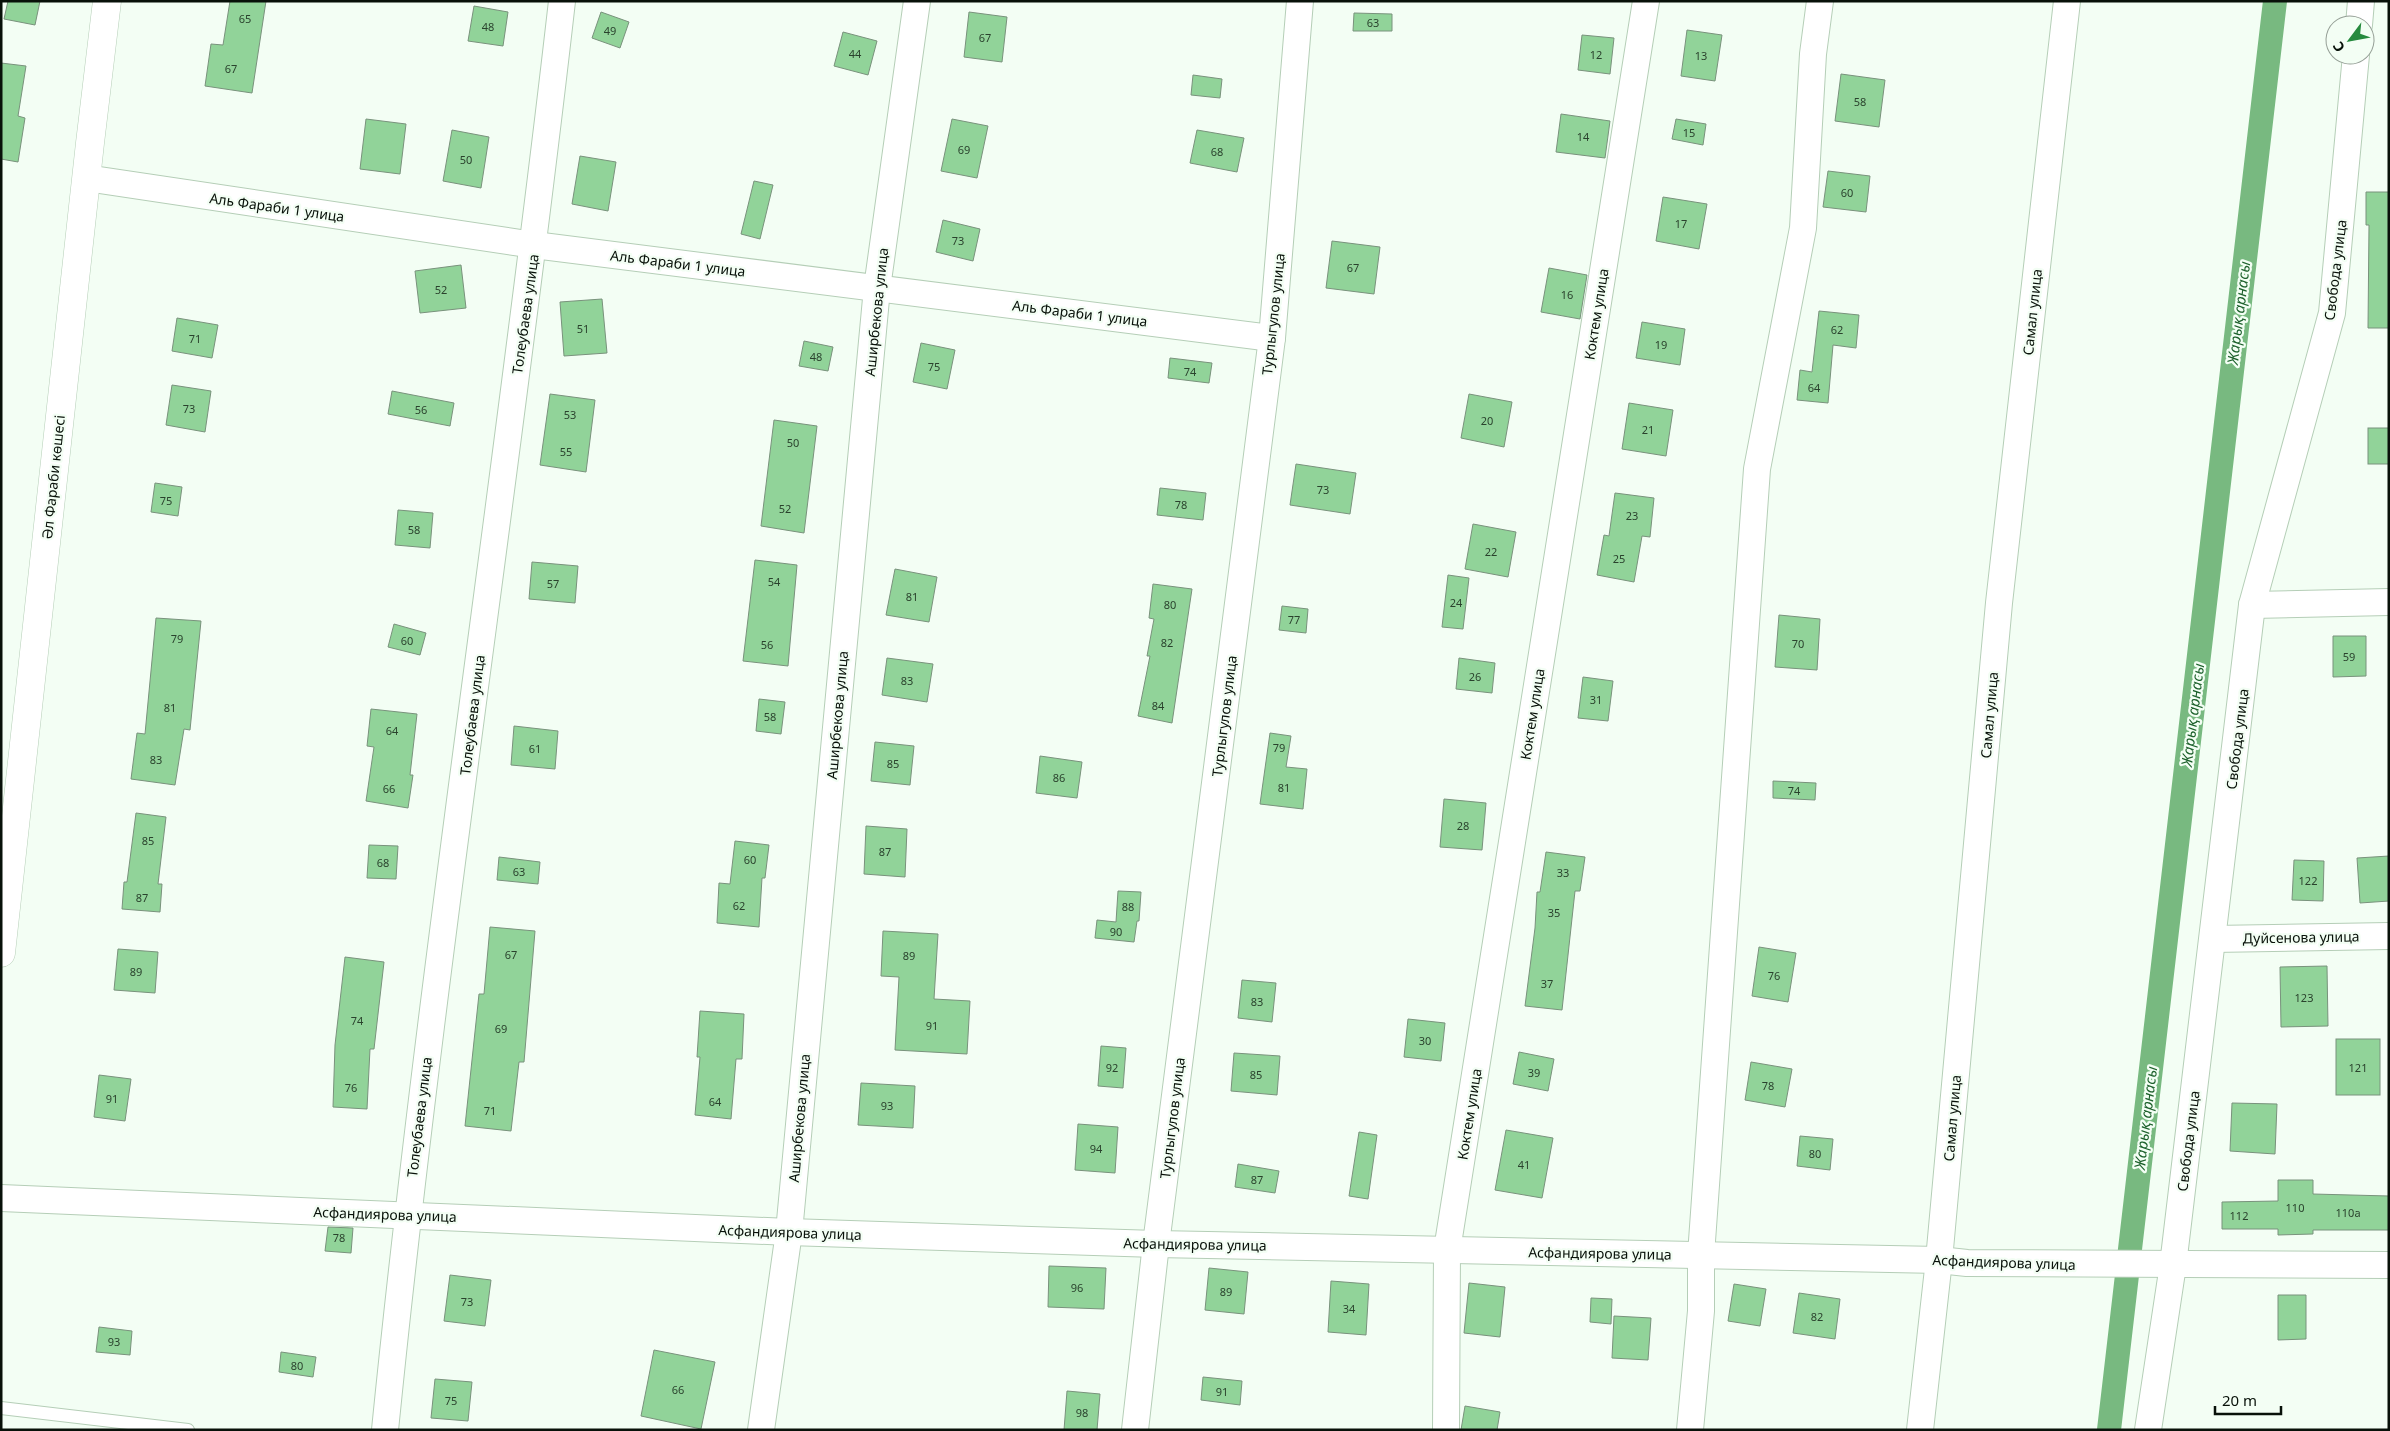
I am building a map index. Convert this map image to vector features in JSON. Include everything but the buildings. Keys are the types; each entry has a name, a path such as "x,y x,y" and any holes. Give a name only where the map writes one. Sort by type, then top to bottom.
{"street":[{"name":"Әл Фараби көшесі","path":"1,952 107,1"},
{"name":"Толеубаева улица","path":"385,1430 406,1214 534,245 562,1"},
{"name":"Аширбекова улица","path":"761,1430 789,1232 877,288 917,1"},
{"name":"Турлыгулов улица","path":"1135,1430 1156,1244 1272,338 1300,1"},
{"name":"Коктем улица","path":"1446,1430 1447,1250 1646,1"},
{"path":"1690,1430 1701,1311 1701,1255 1757,469 1803,228 1814,54 1820,1"},
{"name":"Самал улица","path":"1920,1430 1939,1260 1999,603 2067,1"},
{"path":"2360,15 2361,1"},
{"name":"Свобода улица","path":"2148,1430 2172,1265 2252,605 2332,313 2355,65"},
{"name":"Аль Фараби 1 улица","path":"86,178 534,245 1272,338"},
{"path":"2252,605 2389,602"},
{"name":"Дуйсенова улица","path":"2213,939 2389,936"},
{"name":"Асфандиярова улица","path":"1,1198 789,1232 1156,1244 1939,1260 1967,1264 2389,1265"}],"lane":[{"path":"1,1408 188,1430"}],"waterway":[{"name":"Жарық арнасы","path":"2109,1430 2275,1"}]}
